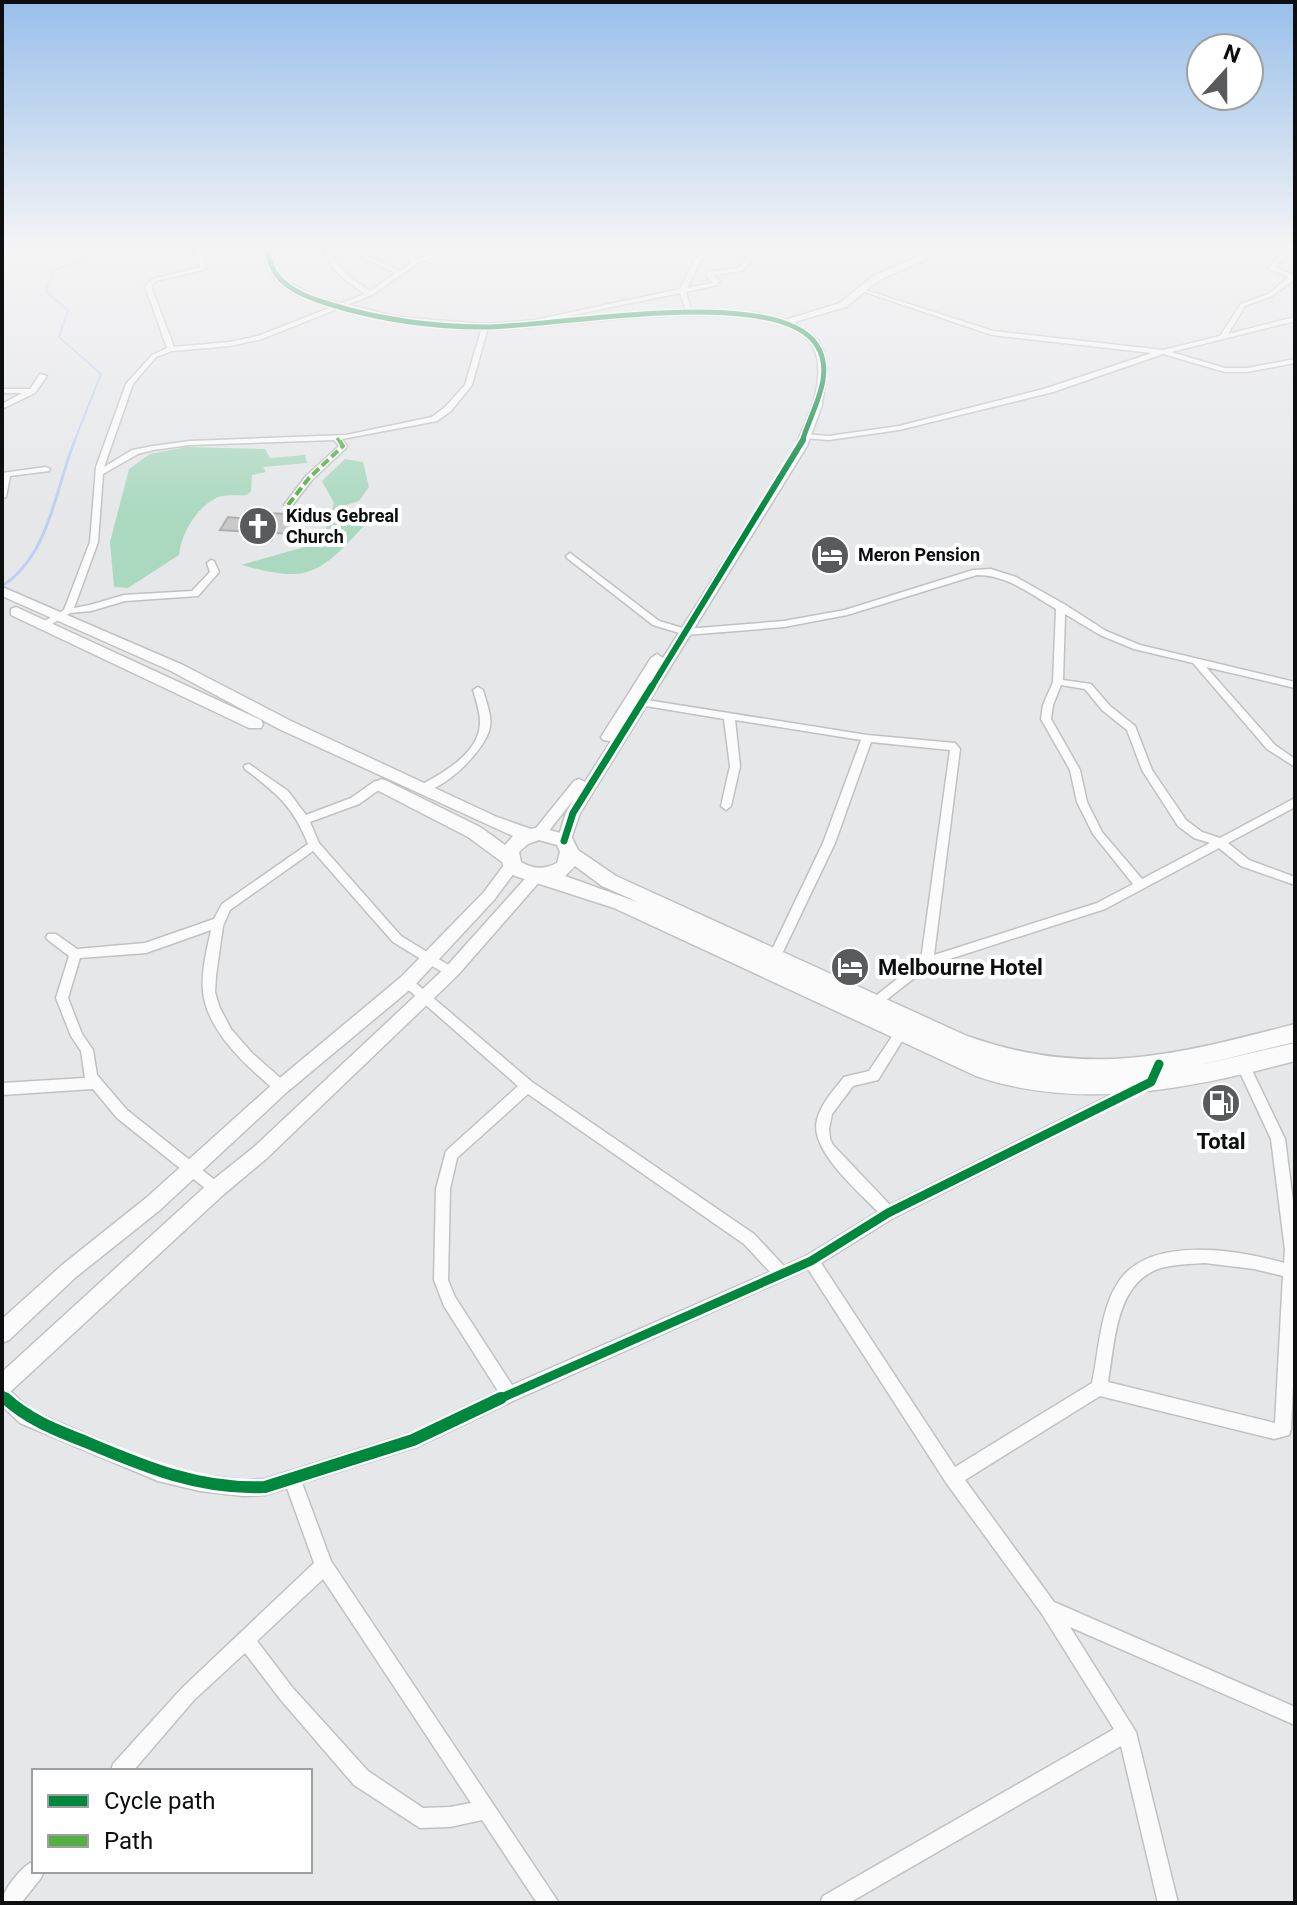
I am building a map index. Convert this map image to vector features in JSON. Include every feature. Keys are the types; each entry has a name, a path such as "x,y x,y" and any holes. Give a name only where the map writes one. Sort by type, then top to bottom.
{"highway":[{"path":"2,591 243,711 474,832 526,874 599,892 868,1009 959,1042 1012,1060 1072,1069 1155,1073 1295,1033"},
{"path":"5,607 57,617"},
{"path":"280,730 423,789 499,825 567,847 609,881 775,956 868,1009 901,1033 981,1068 1014,1078 1071,1085 1155,1073 1243,1066 1295,1052"},
{"path":"511,861 514,844 534,834"},
{"path":"539,876 564,867 567,847"}],"street":[{"path":"167,337 171,349"},
{"path":"57,617 94,542 99,473 130,384 154,356 171,349 246,342 259,337"},
{"path":"99,473 135,452 153,448 190,443 337,438 434,419 448,409 468,385 482,337"},
{"path":"567,847 573,813 637,702 681,631 755,524 802,446 821,390 821,360 810,337"},
{"path":"1027,337 1162,352 1180,360 1225,370 1247,370 1295,361"},
{"path":"803,438 829,438 899,428 1050,390 1162,352 1226,337"},
{"path":"2,407 32,391 43,376"},
{"path":"2,391 32,391"},
{"path":"288,505 309,478 343,446 337,438"},
{"path":"2,497 4,474 46,469"},
{"path":"570,556 656,623 681,631 784,624 847,612 976,572 991,572 1013,579 1103,633 1137,647 1295,685"},
{"path":"57,617 124,598 195,594 215,572 211,563"},
{"path":"1061,606 1058,682 1048,705 1046,719 1075,770 1082,802 1098,834 1140,884"},
{"path":"1196,661 1271,747 1295,764"},
{"path":"1058,682 1088,686 1106,708 1131,728 1147,770 1182,823 1198,835 1218,841 1245,863 1295,881"},
{"path":"423,789 447,776 478,745 486,725 478,690"},
{"path":"637,702 867,738 943,743 955,749 927,962"},
{"path":"534,834 570,798 637,702"},
{"path":"726,806 735,766 729,716"},
{"path":"775,956 829,843 867,738"},
{"path":"249,767 284,794 304,820 314,845 397,939 428,961 451,972"},
{"path":"304,820 355,801 379,784"},
{"path":"868,1009 927,962 1101,906 1295,802"},
{"path":"281,1087 260,1071 225,1029 209,994 219,915 314,845"},
{"path":"2,1333 69,1271 153,1204 281,1087 407,982 489,896 511,861"},
{"path":"2,1386 216,1189 260,1153 425,997 539,876"},
{"path":"52,937 75,954 146,948 219,922"},
{"path":"75,954 62,998 77,1036 87,1050 91,1077 122,1114 216,1189"},
{"path":"407,982 527,1086 749,1239 782,1274"},
{"path":"888,1213 828,1149 821,1137 821,1120 849,1081 873,1076 901,1033"},
{"path":"1099,1388 1274,1431 1283,1429 1286,1421 1292,1250 1278,1139 1243,1066"},
{"path":"2,1395 26,1417 158,1473 243,1488 265,1487 413,1440 509,1394 811,1261 888,1213 1155,1073"},
{"path":"2,1089 95,1083"},
{"path":"509,1394 449,1301 441,1280 443,1189 451,1155 527,1086"},
{"path":"953,1478 1099,1388 1124,1286 1140,1268 1187,1258 1236,1257 1292,1272"},
{"path":"811,1261 953,1478 1048,1608 1127,1732 1168,1903"},
{"path":"292,1479 324,1566 549,1903"},
{"path":"122,1769 188,1694 324,1566"},
{"path":"1048,1608 1295,1716"},
{"path":"245,1639 286,1693 361,1778 420,1818 450,1817 486,1809"},
{"path":"830,1903 1127,1732"},
{"path":"14,1902 33,1873"}],"green space":[{"path":"186,447 265,449 270,458 305,455 307,463 263,467 266,472 252,475 251,491 247,495 219,497 202,508 186,530 179,555 128,588 114,587 110,542 129,469 150,454"},
{"path":"345,459 363,462 369,487 359,501 346,505 348,515 367,523 346,545 322,565 303,573 280,573 241,565 301,548 324,535 334,503 322,481"}],"building":[{"name":"Kidus Gebreal Church","path":"265,513 288,514 284,521 295,521 288,534 276,533 271,541 247,539 251,532 220,530 228,517 261,520"}],"waterway":[{"path":"59,337 101,374 74,442"},
{"path":"2,586 18,573 41,539 75,440"}],"marked path":[{"path":"288,505 309,478 343,446 337,438"}],"cycle path":[{"path":"564,841 573,813 802,446 821,387 819,350 808,337"},
{"path":"2,1395 26,1417 158,1473 200,1483 265,1487 413,1440 509,1394 811,1261 888,1213 1151,1082 1159,1064"}],"place":[{"name":"Kidus Gebreal Church","path":"258,526"},
{"name":"Meron Pension","path":"830,555"},
{"name":"Melbourne Hotel","path":"850,967"},
{"name":"Total","path":"1221,1103"}]}
